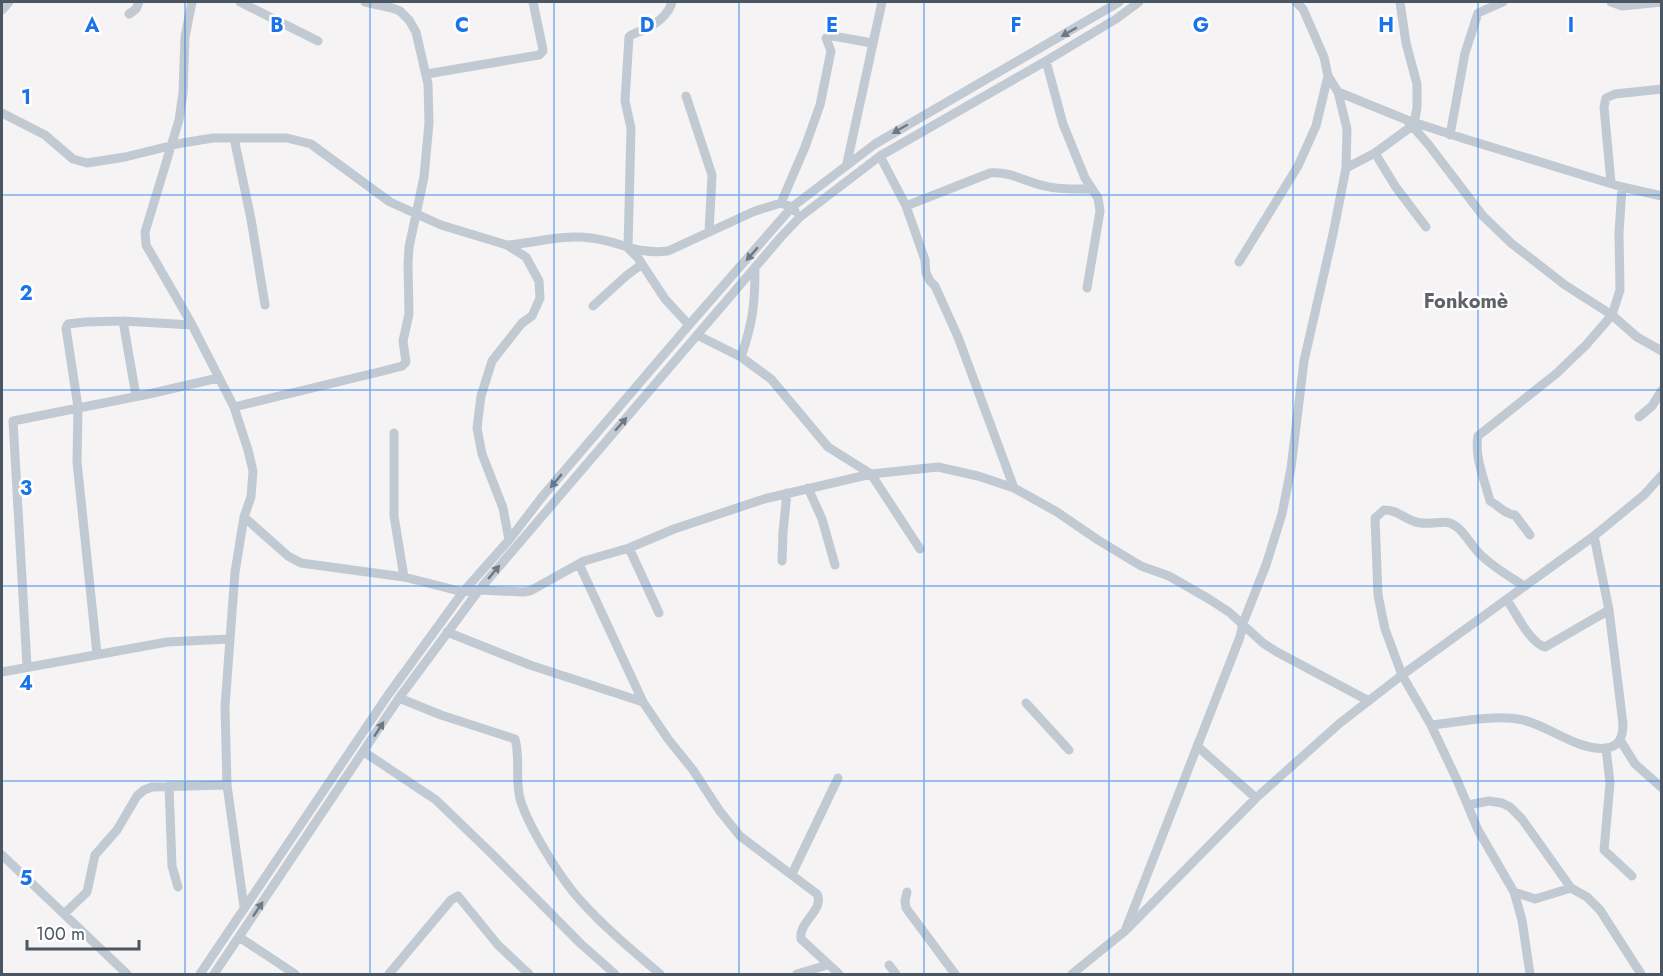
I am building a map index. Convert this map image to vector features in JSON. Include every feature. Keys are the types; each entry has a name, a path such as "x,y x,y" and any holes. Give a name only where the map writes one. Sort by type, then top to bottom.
{"street":[{"path":"2,10 9,2"},
{"path":"129,14 136,9 139,2"},
{"path":"192,2 185,37 183,93 179,120 145,232 146,245 192,325 234,407 253,471 251,497 244,517 235,572 225,707 227,785 244,907"},
{"path":"240,2 318,41"},
{"path":"234,407 402,366 406,362 403,341 409,314 408,264 416,213 422,192 429,123 427,74 416,32 409,20 392,8 365,2"},
{"path":"427,74 539,55 543,51 533,2"},
{"path":"672,2 668,12 656,23 629,37 625,101 631,128 628,248 642,264 665,299 689,325"},
{"path":"847,163 882,2"},
{"path":"200,975 388,695 463,592 792,207 875,144 1119,2"},
{"path":"214,975 399,698 479,590 754,267 800,217 880,156 1046,61 1116,19 1139,2"},
{"path":"1125,931 1240,638 1243,623 1266,565 1282,514 1291,468 1304,361 1334,234 1346,168 1347,129 1338,92 1328,76 1324,57 1303,9 1296,2"},
{"path":"1346,168 1375,153 1411,123 1418,95 1406,43 1400,2"},
{"path":"1450,135 1465,53 1478,14 1503,2"},
{"path":"1611,2 1622,6 1662,2"},
{"path":"781,203 820,105 831,51 826,38 833,36 872,43"},
{"path":"1046,61 1063,124 1098,198 1100,211 1087,288"},
{"path":"1239,262 1298,166 1316,126 1328,76"},
{"path":"1611,183 1604,107 1606,98 1615,94 1662,88"},
{"path":"1338,92 1411,123 1622,187 1662,196"},
{"path":"686,96 712,176 709,232"},
{"path":"2,113 16,118 45,135 73,159 87,163 125,157 198,140 287,138 311,144 383,198 441,225 507,245 526,257 539,281 540,298 532,316 522,323 492,361 478,411 477,428 482,454 497,491 509,540"},
{"path":"1411,123 1483,216 1511,243 1564,285 1612,315 1637,337 1662,351"},
{"path":"234,138 251,219 265,305"},
{"path":"1375,153 1395,186 1426,227"},
{"path":"880,156 906,206 926,260 926,273 935,285 958,337 1014,488"},
{"path":"906,206 990,173 998,172 1044,186 1092,189"},
{"path":"1530,535 1515,515 1509,515 1490,501 1479,458 1478,436 1557,373 1612,315 1620,290 1619,233 1622,187"},
{"path":"507,245 574,236 609,241 642,252 668,251 755,211 781,203 792,207 800,217"},
{"path":"593,306 642,264"},
{"path":"741,357 752,326 755,301 754,267"},
{"path":"97,654 77,462 78,407 66,328 68,324 74,323 123,321 192,325"},
{"path":"123,321 136,396"},
{"path":"697,335 741,357 771,379 828,447 871,474 920,549"},
{"path":"27,666 8,421 219,378"},
{"path":"1639,417 1652,405 1662,390"},
{"path":"394,433 394,516 404,578"},
{"path":"244,517 288,556 301,563 404,578 463,592 530,591 584,561 629,548 685,525 787,493 871,474 938,467 978,476 1014,488 1057,512 1141,566 1169,576 1209,599 1243,623 1263,643 1277,652 1369,701"},
{"path":"1072,975 1125,931 1256,798 1340,723 1524,586 1561,562 1644,495 1662,475"},
{"path":"808,488 822,519 835,565"},
{"path":"782,561 787,493"},
{"path":"1524,586 1479,554 1464,534 1452,524 1443,522 1429,525 1413,521 1394,510 1384,510 1375,518 1378,595 1385,629 1402,675 1431,725 1478,830 1515,892 1521,915 1530,975"},
{"path":"1431,725 1503,718 1524,720 1577,743 1606,748 1615,745 1620,740 1623,735 1623,724 1609,610 1594,536"},
{"path":"629,548 659,613"},
{"path":"579,564 643,702 726,820 740,836 792,874 819,898 819,904 800,934 801,939 839,975"},
{"path":"1507,600 1534,640 1545,648 1609,610"},
{"path":"447,632 530,665 643,702"},
{"path":"2,672 167,642 229,639"},
{"path":"399,698 441,715 515,739 521,802 537,837 580,900 660,975"},
{"path":"1026,703 1069,750"},
{"path":"1620,740 1635,764 1662,788"},
{"path":"1197,746 1256,798"},
{"path":"1606,748 1610,783 1604,850 1632,876"},
{"path":"364,752 436,800 615,975"},
{"path":"792,874 838,778"},
{"path":"64,914 87,892 95,855 117,830 137,796 144,789 227,785"},
{"path":"169,786 172,866 178,887"},
{"path":"1468,805 1489,801 1510,807 1522,819 1571,888 1587,897 1599,910 1641,975"},
{"path":"2,855 127,975"},
{"path":"1515,892 1535,898 1571,888"},
{"path":"907,892 906,908 955,975"},
{"path":"389,975 451,900 458,896 498,945 529,975"},
{"path":"1521,915 1535,898"},
{"path":"239,937 295,975"},
{"path":"797,975 827,965"},
{"path":"889,965 896,975"}],"district":[{"name":"Fonkomè","path":"1466,301"}]}
